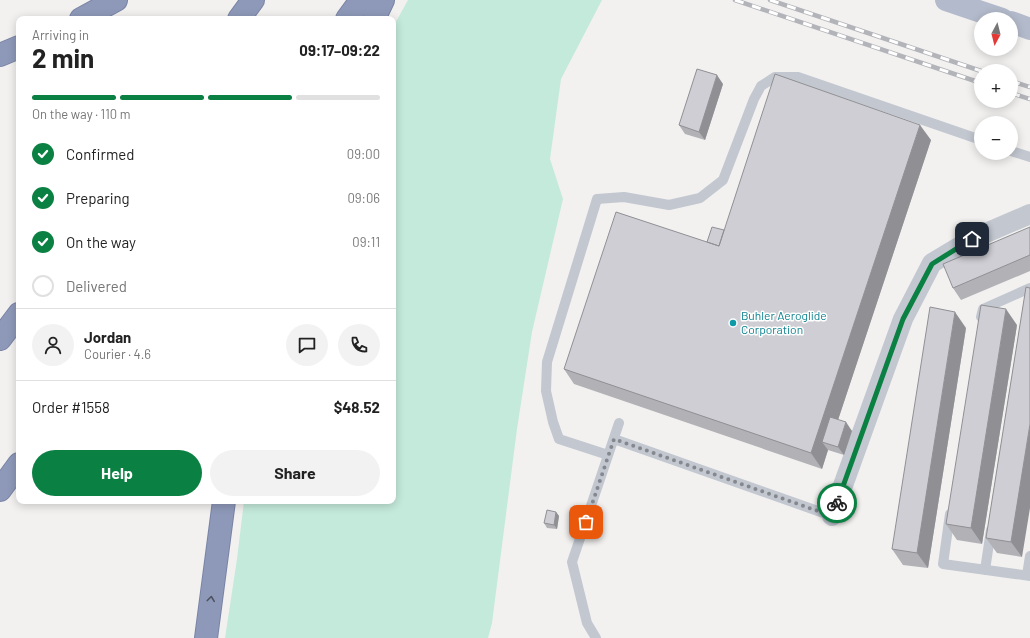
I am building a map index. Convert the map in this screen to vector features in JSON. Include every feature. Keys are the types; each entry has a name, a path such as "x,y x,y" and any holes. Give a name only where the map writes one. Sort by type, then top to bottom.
{"highway":[{"path":"87,16 116,0"},
{"path":"241,16 253,0"},
{"path":"349,16 361,0"},
{"path":"375,16 383,0"},
{"path":"0,55 16,48"},
{"path":"0,339 16,318"},
{"path":"0,490 16,468"},
{"path":"206,638 224,504"}],"main road":[{"path":"946,0 981,12"},
{"path":"1018,25 1030,29"}],"street":[{"path":"832,516 903,319 932,264 972,239 1030,214"}],"lane":[{"path":"608,455 559,439 553,422 546,391 547,362 597,199 624,197 669,205 700,198 723,180 754,99 761,86 775,76 798,77 974,138"},
{"path":"1018,153 1030,157"},
{"path":"980,324 983,309 1028,291"},
{"path":"596,638 587,623 572,562 619,423"},
{"path":"614,439 832,516"},
{"path":"952,502 943,564 1029,576 1030,556"},
{"path":"985,570 992,523"}],"green space":[{"path":"408,0 602,0 561,79 550,159 563,199 532,332 517,429 492,623 488,638 225,638 244,504 396,504 396,22"}],"building":[{"path":"697,69 717,75 699,132 679,125"},
{"name":"Buhler Aeroglide Corporation","path":"775,74 920,125 811,453 564,369 616,212 719,246"},
{"path":"712,227 724,230 719,246 707,242"},
{"path":"1030,227 1030,255 953,288 943,264"},
{"path":"1026,287 1030,288 1030,424 1011,542 986,538"},
{"path":"981,305 1006,309 971,528 946,524"},
{"path":"930,307 955,312 917,553 892,549"},
{"path":"830,417 846,422 838,447 822,442"},
{"path":"547,510 556,512 554,525 544,523"}],"railway":[{"path":"735,0 974,81"},
{"path":"770,0 974,69"},
{"path":"1018,83 1030,87"},
{"path":"1018,95 1030,99"}],"way so far":[{"path":"586,522 614,439 832,516 837,503"}],"place":[{"name":"Buhler Aeroglide Corporation","path":"733,323"}],"route":[{"path":"837,503 903,319 932,264 972,239"}]}
